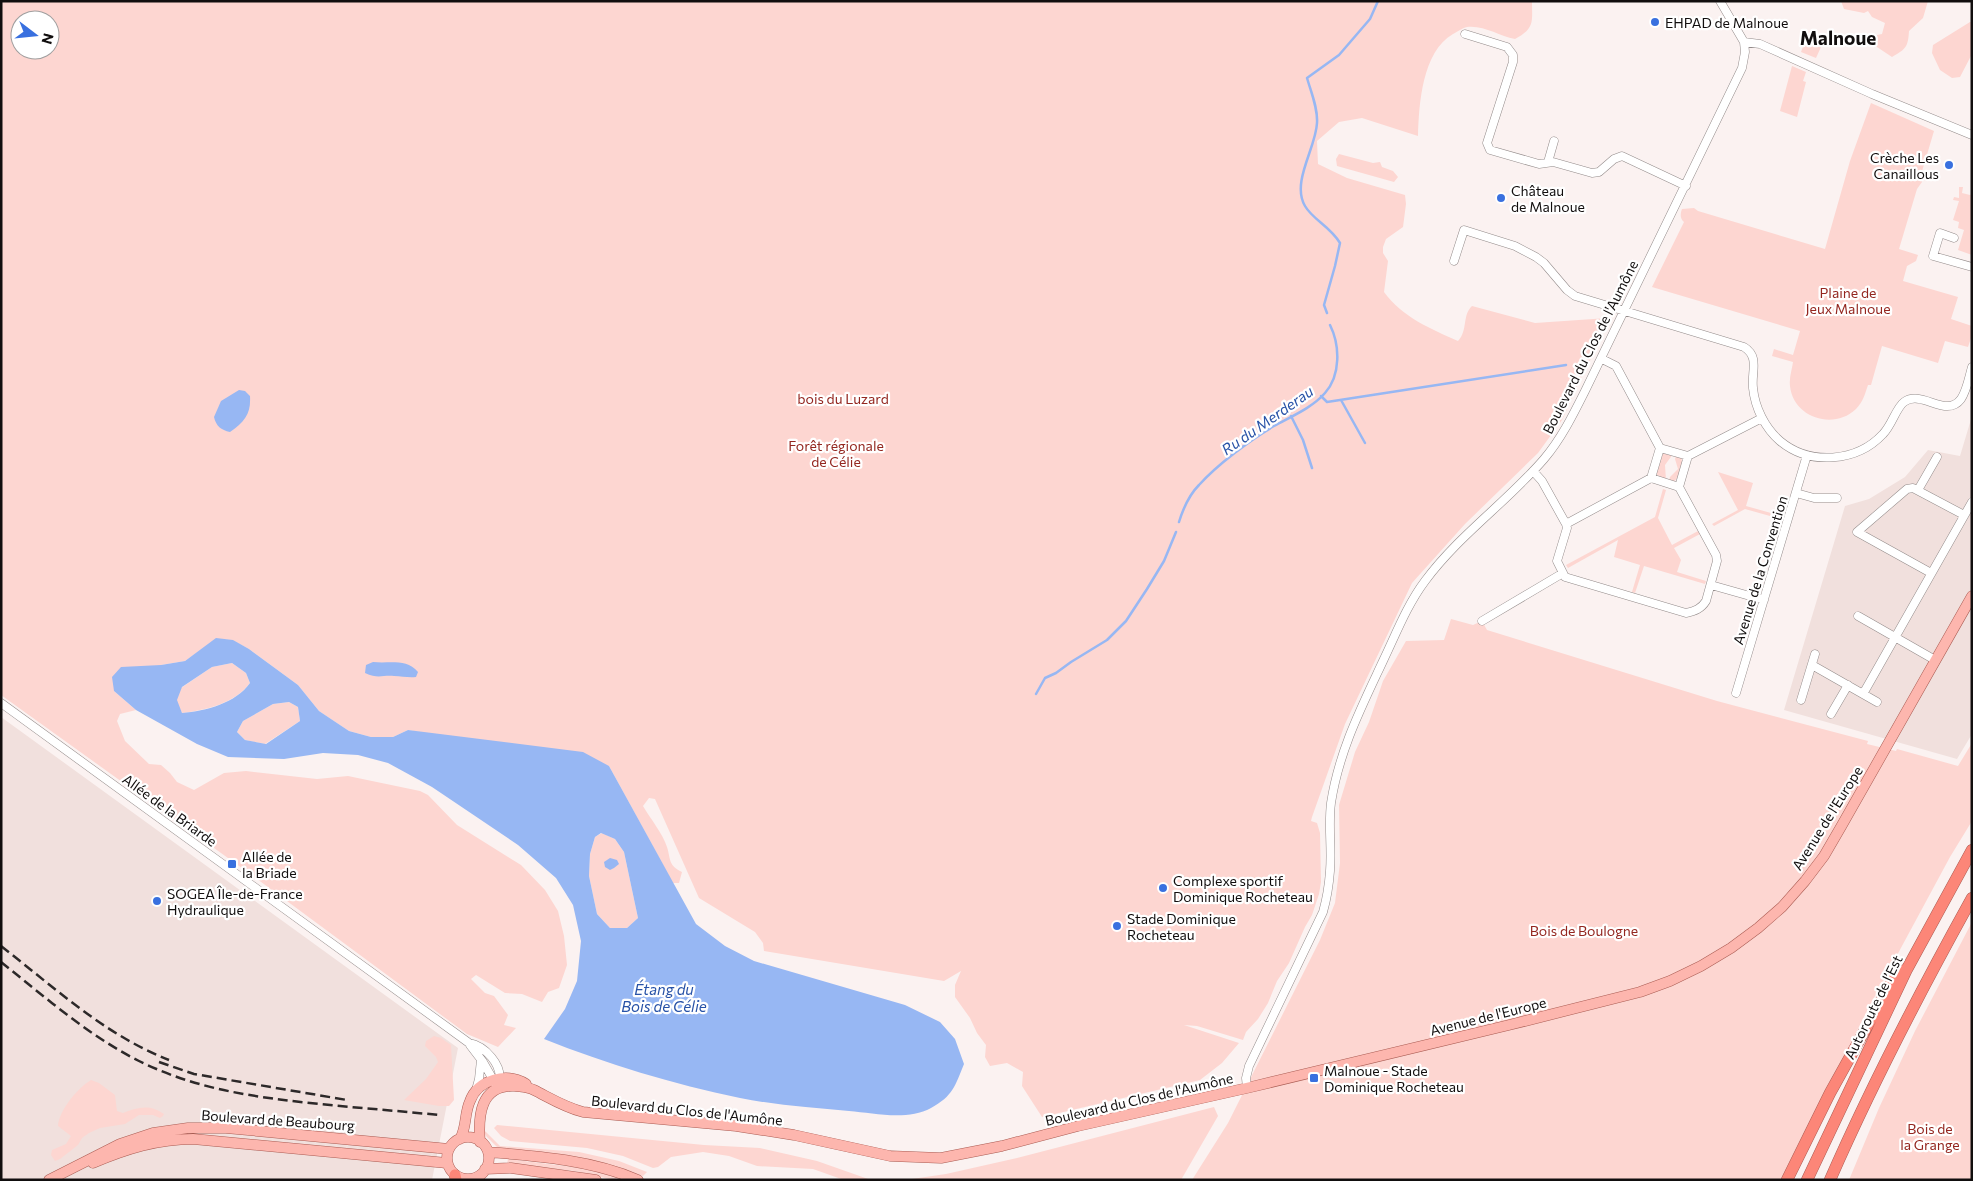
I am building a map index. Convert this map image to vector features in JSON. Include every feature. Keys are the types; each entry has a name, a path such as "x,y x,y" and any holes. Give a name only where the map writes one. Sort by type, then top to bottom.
{"highway":[{"name":"Autoroute de l’Est","path":"1807,1180 1907,969 1972,850"},
{"path":"1830,1180 1867,1100 1933,969 1972,898"},
{"path":"1787,1180 1830,1093 1896,974 1907,969"}],"main road":[{"name":"Avenue de l'Europe","path":"1247,1088 1640,992 1701,966 1731,948 1758,928 1782,906 1805,881 1824,856 1972,596"},
{"name":"Boulevard du Clos de l'Aumône","path":"497,1082 515,1079 567,1108 583,1112 736,1126 794,1135 890,1156 941,1158 1002,1146 1078,1126 1247,1088"},
{"path":"460,1139 467,1138 480,1142 488,1152 488,1164 485,1169 473,1178 456,1178 447,1163 449,1148 460,1139 466,1125 470,1100 474,1094 483,1086 497,1082"},
{"path":"480,1142 481,1110 497,1082"},
{"name":"Boulevard de Beaubourg","path":"52,1178 120,1144 153,1133 188,1128 226,1128 449,1148"},
{"name":"Boulevard de Beaubourg","path":"52,1178 125,1150 178,1139 208,1140 447,1163"},
{"path":"488,1152 577,1162 611,1170 638,1180"},
{"path":"485,1169 511,1168 596,1180"}],"street":[{"path":"1720,1 1744,42 1760,44 1865,91 1972,135"},
{"path":"1465,34 1507,47 1513,55 1513,62 1487,143 1490,150 1539,164 1553,162 1596,173 1614,159 1622,156 1686,186"},
{"name":"Boulevard du Clos de l'Aumône","path":"1247,1088 1246,1078 1249,1066 1323,912 1328,892 1330,870 1329,824 1331,803 1343,752 1400,624 1425,581 1456,546 1533,471 1564,431 1602,359 1742,68 1745,52 1744,42"},
{"path":"1548,162 1554,141"},
{"path":"1454,261 1464,230 1515,246 1540,260 1571,294 1747,349 1755,361 1753,389 1762,418 1780,441 1793,449 1826,458 1841,457 1867,447 1883,434 1900,407 1908,400 1919,399 1944,406 1954,404 1962,397 1972,367"},
{"path":"1954,238 1940,233 1933,256 1972,267"},
{"path":"1566,524 1651,478 1660,448 1616,366 1602,359"},
{"path":"1660,448 1688,456 1762,418"},
{"name":"Avenue de la Convention","path":"1736,693 1807,454"},
{"path":"1679,487 1688,456"},
{"path":"1918,490 1937,456"},
{"path":"1533,471 1542,481 1566,524 1567,528 1557,561 1565,577 1686,613 1694,612 1706,601 1717,561 1716,556 1679,487 1651,478"},
{"path":"1931,573 1857,532 1907,489 1913,488 1964,516"},
{"path":"1796,493 1814,498 1837,498"},
{"path":"1863,694 1972,502"},
{"path":"1482,621 1563,573"},
{"path":"1711,585 1764,600"},
{"path":"1858,616 1935,660"},
{"path":"1801,700 1816,654"},
{"path":"1812,665 1877,702"},
{"path":"1831,714 1848,685"},
{"name":"Allée de la Briarde","path":"1,703 469,1043 497,1082"},
{"name":"Allée de la Briarde","path":"469,1043 474,1044 493,1059 500,1071 497,1082"},
{"path":"474,1094 479,1079 481,1060"}],"shaded area":[{"path":"1972,416 1972,734 1957,759 1784,710 1845,506 1869,499 1905,477 1928,450 1960,456"},
{"path":"1,717 458,1048 432,1180 1,1180"}],"green space":[{"name":"Forêt régionale de Célie","path":"1,1 1532,1 1531,24 1526,31 1515,39 1485,29 1467,27 1443,42 1435,53 1424,80 1418,136 1362,118 1339,122 1317,141 1318,164 1347,178 1405,195 1406,204 1403,227 1386,239 1383,247 1383,253 1388,261 1384,292 1399,309 1427,327 1458,341 1463,333 1467,314 1472,306 1535,323 1608,318 1597,343 1600,343 1585,369 1562,420 1538,453 1465,524 1412,583 1345,724 1312,817 1311,821 1317,823 1320,833 1321,882 1312,915 1289,963 1277,981 1268,1003 1258,1019 1246,1032 1243,1040 1197,1026 1184,1025 1239,1043 1222,1063 1200,1080 1042,1117 1022,1086 1023,1072 1007,1063 990,1066 985,1057 986,1045 955,997 955,985 961,971 944,981 764,951 763,943 755,932 699,898 655,799 649,798 643,806 663,837 672,864 682,872 679,883 673,883 609,766 408,730 393,737 371,737 349,731 319,711 298,685 249,649 232,640 216,639 185,661 161,665 114,691 136,710 120,714 117,721 125,741 149,764 161,765 177,782 194,790 224,773 246,771 317,779 348,776 420,791 428,795 457,825 521,865 545,890 558,911 564,936 567,965 559,988 548,992 542,1002 522,994 505,993 476,975 471,979 485,993 494,996 508,1015 504,1025 516,1028 498,1047 467,1034 253,876 1,695"},
{"path":"1841,1 1928,1 1923,18 1909,31 1905,47 1892,57 1874,45 1877,35 1882,34 1885,23 1872,17 1868,11 1864,13 1844,9"},
{"path":"1972,22 1972,54 1960,77 1952,78 1940,70 1932,53 1933,45"},
{"path":"1809,31 1825,38 1816,58 1801,52"},
{"path":"1792,66 1806,72 1803,81 1806,82 1797,117 1780,111"},
{"name":"Plaine de Jeux Malnoue","path":"1871,103 1934,131 1920,178 1922,182 1917,189 1899,249 1918,255 1916,261 1907,266 1903,281 1958,297 1951,319 1972,326 1972,335 1968,347 1945,341 1938,363 1882,346 1871,385 1868,385 1864,398 1856,409 1847,416 1826,420 1806,413 1798,406 1790,386 1793,362 1772,356 1774,349 1793,355 1800,331 1652,287 1684,222 1681,216 1682,209 1694,208 1698,211 1825,249 1850,161"},
{"path":"1339,154 1373,163 1380,162 1382,167 1393,171 1398,177 1394,182 1337,166 1336,159"},
{"path":"1959,187 1963,187 1962,193 1972,194 1972,255 1958,250 1964,230 1958,228 1959,222 1953,220 1959,201 1953,200 1954,197 1959,198"},
{"path":"1663,453 1673,454 1665,465 1666,480 1656,474"},
{"path":"1676,455 1681,457 1682,467 1678,478 1673,482 1669,481 1670,477 1678,469 1675,459"},
{"path":"1718,472 1753,483 1746,506 1771,513 1770,516 1745,509 1714,526 1712,524 1738,510"},
{"path":"1663,489 1666,490 1658,518 1672,545 1698,531 1700,534 1674,548 1681,560 1677,572 1706,581 1705,584 1644,566 1635,593 1632,592 1640,565 1614,557 1618,540 1568,568 1566,565 1655,517"},
{"name":"Bois de Boulogne","path":"1451,619 1473,625 1482,621 1487,630 1717,701 1868,741 1867,744 1896,751 1897,749 1958,766 1972,743 1972,821 1950,857 1868,1009 1781,1180 1192,1180 1228,1123 1320,940 1335,903 1340,863 1339,805 1355,752 1369,722 1383,681 1406,641 1444,640"},
{"path":"232,663 246,673 250,683 244,690 237,696 220,704 182,713 176,700 181,688 212,667"},
{"path":"289,702 298,707 300,721 265,744 245,740 237,732 243,721 273,704"},
{"path":"602,833 615,839 624,852 638,918 627,928 610,928 597,914 589,876 590,854 595,837"},
{"name":"Bois de la Grange","path":"1972,922 1972,1180 1849,1180 1879,1108 1915,1031"},
{"path":"434,1036 441,1038 451,1045 454,1100 449,1106 404,1100 426,1079 438,1062 436,1057 425,1046 426,1041"},
{"path":"91,1080 99,1083 115,1095 117,1111 123,1113 139,1108 149,1108 164,1114 160,1118 153,1115 139,1115 125,1124 100,1128 82,1138 78,1145 55,1161 51,1155 52,1150 66,1144 71,1136 58,1126 62,1113 80,1088"},
{"path":"1214,1107 1218,1116 1181,1180 905,1180 946,1174 1017,1158"},
{"path":"497,1125 704,1145 760,1148 817,1161 871,1180 844,1180 813,1169 757,1166 729,1156 703,1152 671,1157 658,1167 653,1168 623,1156 587,1148 510,1141 501,1136 494,1128"},
{"path":"483,1129 500,1146 579,1152 619,1161 647,1172 643,1176 606,1164 499,1149 486,1136"},
{"path":"508,1159 589,1169 628,1180 613,1180 575,1171 507,1164"}],"water":[{"path":"239,390 245,391 250,396 249,408 243,421 230,432 219,427 214,417 221,401"},
{"name":"Étang du Bois de Célie","path":"216,638 233,640 249,649 298,685 319,711 349,731 371,737 393,737 408,730 583,752 609,766 696,924 725,946 754,961 905,1005 940,1022 955,1039 964,1064 952,1090 949,1095 931,1108 922,1112 901,1115 767,1103 665,1080 592,1057 544,1039 565,1009 577,981 581,941 573,905 556,878 518,845 432,787 388,763 358,755 323,753 284,759 228,757 197,744 136,710 114,691 112,677 121,667 161,665 185,661","holes":["232,663 246,673 250,683 244,690 220,705 182,713 177,700 182,687 212,667","289,702 298,707 300,721 266,744 245,740 237,732 243,721 273,704","601,833 615,839 624,852 638,918 627,928 610,928 597,914 589,876 590,854 595,837"]},
{"path":"373,662 403,663 418,672 416,677 377,676 365,673 366,665"},
{"path":"610,858 617,860 619,864 610,870 605,867 604,862"}],"waterway":[{"name":"Ru du Merderau","path":"1327,313 1324,305 1340,243 1308,211 1301,197 1302,176 1316,133 1317,123 1315,106 1307,78 1339,55 1370,19 1378,1"},
{"name":"Ru du Merderau","path":"1179,522 1184,507 1192,493 1215,469 1255,438 1307,408 1325,393 1334,378 1337,360 1336,342 1330,325"},
{"path":"1321,396 1327,402 1566,365"},
{"path":"1341,400 1365,443"},
{"path":"1291,416 1303,440 1312,468"},
{"name":"Ru du Merderau","path":"1036,694 1045,678 1107,640 1126,621 1164,561 1176,532"}],"railway":[{"path":"1,946 102,1024 123,1038 169,1060"},
{"path":"1,962 103,1040 139,1061 183,1079 205,1086 249,1095 319,1104 439,1115"},
{"path":"159,1062 194,1074 347,1100"}],"place":[{"name":"EHPAD de Malnoue","path":"1655,22"},
{"name":"Crèche Les Canaillous","path":"1949,165"},
{"name":"Château de Malnoue","path":"1501,198"},
{"name":"Allée de la Briade","path":"232,864"},
{"name":"Complexe sportif Dominique Rocheteau","path":"1163,888"},
{"name":"SOGEA Île-de-France Hydraulique","path":"157,901"},
{"name":"Stade Dominique Rocheteau","path":"1117,926"},
{"name":"Malnoue - Stade Dominique Rocheteau","path":"1314,1078"}],"district":[{"name":"Malnoue","path":"1838,37"}],"park label":[{"name":"bois du Luzard","path":"843,398"}]}
